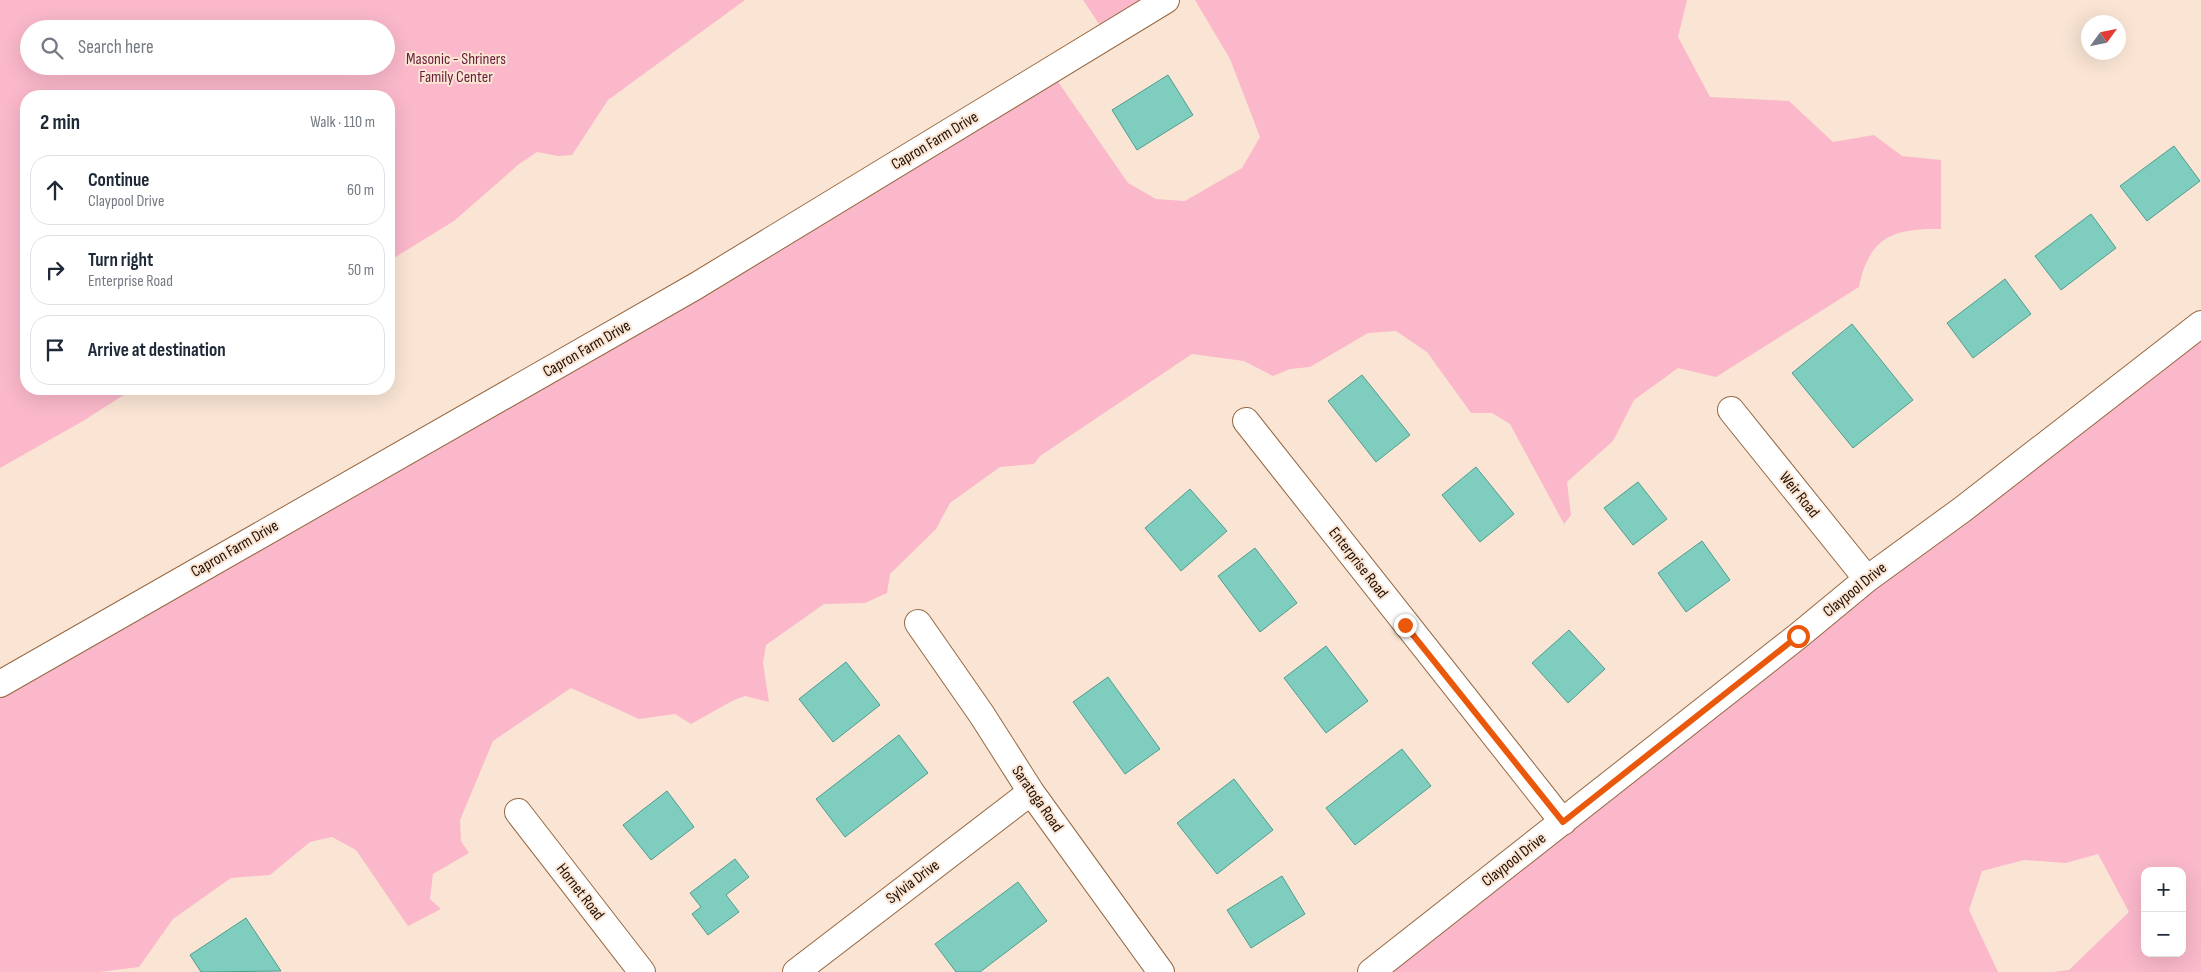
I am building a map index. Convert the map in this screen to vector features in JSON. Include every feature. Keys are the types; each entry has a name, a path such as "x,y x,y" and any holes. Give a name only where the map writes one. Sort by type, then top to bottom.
{"street":[{"name":"Capron Farm Drive","path":"0,684 696,286 1166,0"},
{"name":"Claypool Drive","path":"1371,972 1798,636 1867,579 1963,508 2201,324"},
{"name":"Weir Road","path":"1731,410 1867,579"},
{"name":"Enterprise Road","path":"1246,422 1563,822"},
{"name":"Saratoga Road","path":"918,623 982,715 1030,792 1161,972"},
{"name":"Sylvia Drive","path":"796,972 1030,792"},
{"name":"Hornet Road","path":"518,812 642,972"}],"green space":[{"name":"Masonic - Shriners Family Center","path":"0,0 745,0 608,100 572,155 558,156 537,152 519,164 454,221 395,257 395,90 20,90 20,395 124,395 83,421 0,468"},
{"path":"1083,0 1173,0 1107,36"},
{"path":"1195,0 1687,0 1678,37 1710,97 1789,101 1833,142 1874,135 1902,156 1941,160 1941,229 1909,231 1886,239 1877,246 1869,257 1863,270 1859,287 1716,377 1678,368 1634,400 1613,441 1567,482 1571,515 1564,524 1510,424 1492,413 1471,413 1427,352 1396,331 1368,333 1310,367 1290,369 1273,376 1244,361 1192,354 1040,456 1034,464 1000,467 950,503 936,529 890,574 887,593 865,603 824,604 766,645 763,663 769,702 745,696 732,701 691,724 675,714 639,719 571,688 493,741 460,820 461,841 469,853 433,874 430,899 441,909 408,926 356,850 332,837 310,842 270,875 231,878 173,919 139,967 99,972 0,972 0,681 1052,73 1128,183 1156,199 1185,201 1242,168 1260,137 1230,59"},
{"path":"2201,330 2201,972 2053,972 2069,970 2129,912 2098,854 2066,863 2024,860 1982,871 1969,910 1998,972 1376,972"}],"building":[{"path":"1168,75 1193,115 1137,150 1112,110"},
{"path":"2174,146 2200,181 2147,221 2120,186"},
{"path":"2091,214 2116,248 2061,290 2035,256"},
{"path":"2005,279 2031,314 1973,358 1947,323"},
{"path":"1852,324 1913,400 1853,448 1792,373"},
{"path":"1362,375 1410,435 1376,462 1328,401"},
{"path":"1476,467 1514,514 1480,542 1442,495"},
{"path":"1638,482 1667,519 1633,545 1604,508"},
{"path":"1190,489 1227,531 1181,571 1145,528"},
{"path":"1702,541 1730,580 1686,612 1658,573"},
{"path":"1255,548 1297,603 1260,632 1218,576"},
{"path":"1569,630 1605,669 1568,703 1532,663"},
{"path":"1326,646 1368,701 1326,733 1284,678"},
{"path":"846,662 880,705 833,742 799,699"},
{"path":"1108,677 1160,749 1125,774 1073,702"},
{"path":"899,735 928,773 845,837 816,799"},
{"path":"1402,749 1431,786 1355,845 1326,808"},
{"path":"1234,779 1273,830 1217,874 1177,823"},
{"path":"667,791 694,827 651,860 623,825"},
{"path":"735,859 749,877 726,895 739,912 708,935 692,914 701,907 690,893"},
{"path":"1282,876 1305,914 1251,948 1227,910"},
{"path":"1018,882 1047,921 980,972 956,972 935,944"},
{"path":"246,918 281,971 201,972 190,955"}],"route":[{"path":"1405,625 1563,822 1798,636"}]}
